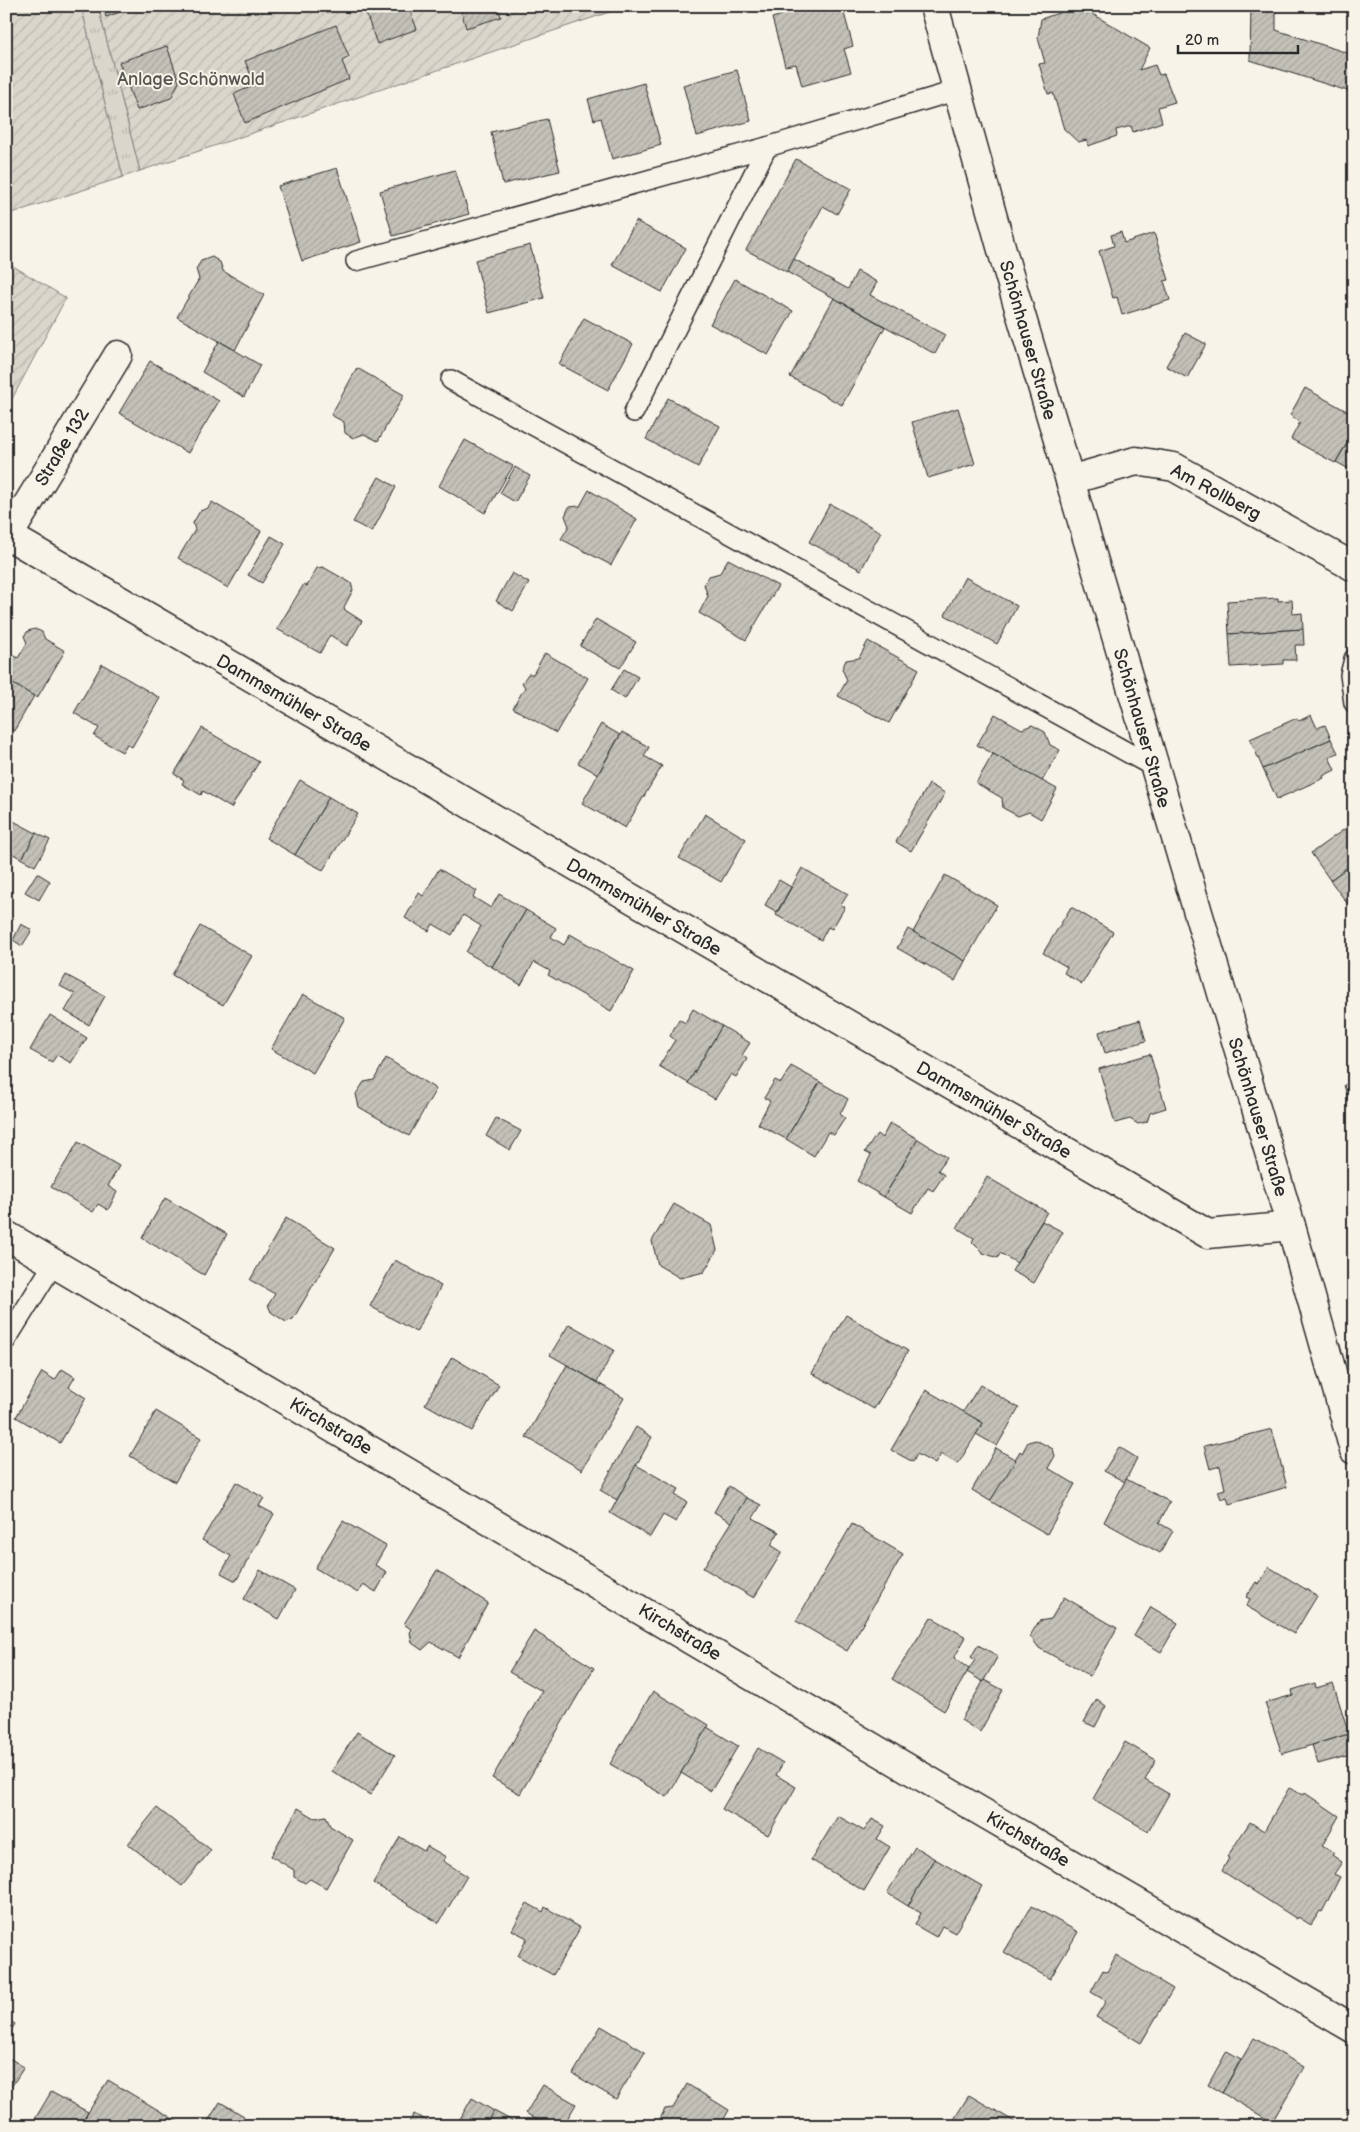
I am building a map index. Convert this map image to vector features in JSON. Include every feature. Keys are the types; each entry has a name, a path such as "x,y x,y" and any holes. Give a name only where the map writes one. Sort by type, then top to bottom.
{"street":[{"name":"Schönhauser Straße","path":"934,6 1007,268 1351,1434"},
{"name":"Straße 132","path":"8,538 118,355"},
{"name":"Am Rollberg","path":"1070,480 1136,461 1174,467 1354,567"},
{"name":"Dammsmühler Straße","path":"8,538 1208,1234 1291,1226"},
{"name":"Kirchstraße","path":"6,1235 974,1808 1354,2029"}],"lane":[{"path":"356,261 767,147 958,90"},
{"path":"634,412 767,147"},
{"path":"452,380 1154,767"},
{"path":"1354,659 1350,675 1354,703"},
{"path":"6,1340 54,1263"}],"green space":[{"path":"6,6 81,6 123,177 6,215"},
{"path":"81,6 98,6 140,171 123,177"},
{"name":"Anlage Schönwald","path":"98,6 627,6 140,171"},
{"path":"6,255 8,263 66,298 6,410"}],"building":[{"path":"103,6 137,6 106,17"},
{"path":"368,6 408,6 417,29 377,44 364,8"},
{"path":"460,6 498,6 501,17 466,28"},
{"path":"779,6 842,6 853,46 844,49 851,72 802,86 796,64 785,66 772,18 782,15"},
{"path":"1066,6 1074,6 1088,14 1089,12 1150,48 1139,70 1155,65 1159,75 1164,74 1175,102 1158,107 1162,122 1133,132 1131,126 1116,130 1117,136 1088,146 1087,140 1078,142 1064,129 1053,93 1048,94 1039,64 1045,63 1038,38 1041,19 1064,11"},
{"path":"1251,6 1276,6 1276,30 1354,55 1354,93 1250,60"},
{"path":"336,25 349,57 342,61 349,79 245,123 234,94 255,85 245,61"},
{"path":"167,46 179,82 171,98 137,110 119,62"},
{"path":"737,70 751,121 697,136 683,85"},
{"path":"644,83 661,145 612,159 601,118 594,120 588,99"},
{"path":"547,119 560,171 503,184 491,132"},
{"path":"796,159 851,189 837,214 823,206 787,272 746,250"},
{"path":"337,168 361,242 302,261 278,186"},
{"path":"455,170 469,214 393,236 380,191"},
{"path":"636,221 686,248 662,292 612,265"},
{"path":"1121,232 1124,243 1154,233 1169,280 1164,281 1170,300 1122,315 1117,297 1113,298 1099,251 1114,246 1111,235"},
{"path":"530,245 544,298 489,313 475,260"},
{"path":"212,257 220,262 223,271 264,295 235,350 177,317 199,279 196,269 201,261"},
{"path":"794,259 848,289 857,271 877,282 870,295 945,335 935,354 787,272"},
{"path":"735,279 793,311 768,355 710,324"},
{"path":"834,298 885,327 842,405 790,377"},
{"path":"584,318 633,344 608,390 559,364"},
{"path":"1185,333 1206,344 1187,378 1166,366"},
{"path":"219,341 260,365 244,397 202,372"},
{"path":"150,361 219,401 188,453 119,413"},
{"path":"357,368 404,395 378,441 364,434 353,438 345,433 344,422 331,415"},
{"path":"1305,388 1354,415 1354,432 1335,463 1291,439 1300,422 1290,415"},
{"path":"668,398 720,426 698,467 646,439"},
{"path":"958,408 975,464 928,478 912,422"},
{"path":"1354,432 1354,470 1353,471 1336,462"},
{"path":"465,440 513,466 485,513 439,486"},
{"path":"515,467 530,476 515,502 500,493"},
{"path":"379,477 396,487 372,532 353,522"},
{"path":"589,490 637,519 611,565 561,539 569,526 565,516 569,507 580,506"},
{"path":"212,502 261,531 228,588 178,558 195,530 193,523 200,511 208,508"},
{"path":"830,504 881,532 861,570 809,542"},
{"path":"271,536 285,544 262,583 248,575"},
{"path":"728,559 778,586 746,640 699,613 708,596 704,585 709,576 720,573"},
{"path":"323,567 351,583 353,590 344,607 345,610 362,621 347,646 330,635 320,653 277,629 304,584 307,586 317,568"},
{"path":"512,573 529,583 513,611 496,601"},
{"path":"965,577 1017,606 997,644 945,615"},
{"path":"1278,598 1278,601 1292,600 1293,614 1302,613 1303,629 1229,634 1227,601"},
{"path":"596,619 636,642 620,668 580,646"},
{"path":"35,629 42,632 45,639 65,651 37,698 6,680 6,655 9,653 18,658 27,643 24,636 28,631"},
{"path":"1303,629 1304,645 1295,645 1296,660 1283,660 1283,664 1231,667 1229,634"},
{"path":"868,641 919,669 889,723 838,696 847,680 842,669 846,660 859,658"},
{"path":"545,653 588,678 556,733 513,708 525,687 522,683 528,674 533,674"},
{"path":"102,664 160,698 132,747 127,744 122,752 94,736 99,728 74,713"},
{"path":"624,669 638,677 625,699 611,690"},
{"path":"6,680 34,696 14,731 6,726"},
{"path":"995,714 1022,729 1032,725 1045,732 1050,745 1060,750 1042,781 977,745"},
{"path":"1311,715 1317,728 1325,725 1331,739 1263,769 1250,739 1297,718 1299,721"},
{"path":"601,724 620,735 598,774 578,763"},
{"path":"202,728 259,762 231,808 203,791 201,795 182,784 184,780 174,774"},
{"path":"622,732 649,747 644,756 662,766 625,828 582,803"},
{"path":"1331,739 1338,753 1329,757 1335,770 1323,776 1324,778 1277,799 1263,769"},
{"path":"993,754 1057,789 1041,819 1029,812 1018,816 1003,808 1002,798 976,783"},
{"path":"300,780 329,797 295,855 266,838"},
{"path":"929,784 945,793 911,851 896,842"},
{"path":"329,797 358,814 323,870 295,855"},
{"path":"705,814 746,839 721,882 679,858"},
{"path":"6,817 36,833 22,859 6,850"},
{"path":"1353,823 1354,863 1330,880 1311,853"},
{"path":"36,833 50,840 35,866 22,859"},
{"path":"1354,863 1354,904 1350,907 1330,880"},
{"path":"802,868 848,894 841,905 845,907 832,929 828,927 821,940 776,915"},
{"path":"439,869 477,891 473,897 491,908 499,894 526,910 492,967 466,952 481,926 463,915 452,935 433,924 429,931 405,918 419,893 423,896"},
{"path":"37,873 50,881 39,900 25,892"},
{"path":"945,875 997,905 965,961 913,932"},
{"path":"779,880 791,887 777,912 765,905"},
{"path":"1071,907 1113,932 1082,984 1064,973 1067,967 1043,953"},
{"path":"526,910 556,928 551,937 564,945 570,934 634,971 611,1011 548,975 550,971 534,962 521,985 492,967"},
{"path":"21,924 32,930 22,946 13,940"},
{"path":"200,926 252,956 223,1005 172,975"},
{"path":"908,929 965,961 955,981 897,948"},
{"path":"66,975 105,996 89,1025 65,1011 75,994 60,986"},
{"path":"303,994 345,1018 313,1073 271,1049"},
{"path":"693,1009 722,1026 688,1083 659,1066 675,1040 670,1036 679,1019 685,1023"},
{"path":"50,1015 87,1038 71,1063 57,1055 52,1062 30,1050"},
{"path":"1140,1020 1146,1041 1105,1053 1099,1032"},
{"path":"722,1026 750,1043 742,1055 747,1059 736,1077 731,1074 715,1099 688,1083"},
{"path":"1150,1054 1166,1108 1150,1113 1147,1122 1138,1124 1130,1119 1115,1123 1099,1069"},
{"path":"386,1058 436,1089 409,1136 359,1107 356,1094 364,1082 374,1080"},
{"path":"791,1066 820,1082 786,1139 758,1124 770,1101 764,1098 775,1080 781,1083"},
{"path":"820,1082 848,1099 840,1114 845,1118 834,1135 828,1132 814,1156 786,1139"},
{"path":"1354,1082 1354,1119 1344,1085"},
{"path":"496,1118 521,1131 510,1150 486,1136"},
{"path":"890,1123 918,1139 884,1197 857,1181 871,1155 865,1152 877,1134 882,1138"},
{"path":"918,1139 947,1157 938,1170 944,1175 933,1191 928,1188 912,1213 884,1197"},
{"path":"78,1142 119,1166 108,1186 117,1192 108,1210 98,1204 93,1212 51,1187"},
{"path":"987,1177 1047,1212 1017,1263 1000,1253 998,1258 983,1253 972,1242 974,1238 957,1228"},
{"path":"165,1198 227,1234 204,1275 142,1238"},
{"path":"674,1204 711,1225 717,1250 704,1272 680,1278 658,1265 652,1241"},
{"path":"286,1218 335,1248 293,1319 286,1322 271,1312 268,1305 275,1294 250,1280"},
{"path":"1042,1221 1063,1232 1034,1283 1012,1271"},
{"path":"395,1260 441,1286 416,1332 370,1306"},
{"path":"846,1315 908,1351 874,1409 812,1373"},
{"path":"569,1324 614,1350 597,1382 550,1355"},
{"path":"452,1357 499,1385 472,1431 425,1404"},
{"path":"567,1365 624,1398 582,1470 526,1437"},
{"path":"62,1369 75,1377 69,1387 86,1398 60,1443 16,1417 42,1372 55,1380"},
{"path":"980,1385 1019,1408 997,1446 976,1434 983,1423 963,1412"},
{"path":"926,1390 983,1423 958,1464 941,1454 935,1464 917,1454 913,1462 891,1450"},
{"path":"156,1411 201,1438 175,1482 130,1456"},
{"path":"636,1427 652,1437 617,1500 600,1490"},
{"path":"1272,1429 1287,1487 1229,1504 1227,1497 1221,1499 1218,1491 1225,1489 1220,1466 1210,1469 1204,1446"},
{"path":"1036,1440 1053,1449 1055,1456 1048,1468 1075,1484 1047,1534 990,1501 1020,1451 1022,1453 1028,1442"},
{"path":"1119,1447 1137,1458 1125,1482 1104,1471"},
{"path":"996,1448 1016,1460 990,1501 972,1490"},
{"path":"636,1465 679,1489 675,1495 687,1502 676,1522 663,1515 650,1537 610,1513"},
{"path":"1126,1479 1170,1502 1159,1523 1173,1531 1160,1553 1104,1522"},
{"path":"236,1482 264,1498 259,1506 274,1514 236,1581 221,1573 231,1556 202,1540"},
{"path":"729,1486 747,1498 733,1523 714,1512"},
{"path":"747,1498 761,1505 753,1518 779,1532 771,1545 782,1552 754,1598 703,1568"},
{"path":"343,1521 386,1546 375,1565 387,1572 376,1592 363,1584 358,1593 315,1568"},
{"path":"852,1524 903,1554 847,1651 796,1621"},
{"path":"1269,1567 1317,1596 1294,1634 1246,1606 1250,1599 1246,1597 1256,1582 1259,1584"},
{"path":"260,1570 295,1590 279,1619 244,1599"},
{"path":"437,1570 488,1603 458,1657 431,1642 422,1650 412,1643 410,1632 412,1630 404,1624"},
{"path":"1064,1597 1117,1628 1090,1676 1039,1648 1030,1636 1039,1621 1051,1619"},
{"path":"1151,1607 1178,1623 1161,1652 1134,1636"},
{"path":"931,1617 966,1637 954,1658 969,1669 944,1711 892,1679"},
{"path":"534,1631 594,1668 520,1794 492,1778 542,1691 509,1672"},
{"path":"978,1645 998,1656 983,1682 967,1672 975,1660 971,1657"},
{"path":"984,1680 1003,1690 980,1732 961,1720"},
{"path":"1315,1683 1316,1688 1333,1683 1349,1734 1282,1754 1265,1703 1293,1695 1292,1690"},
{"path":"653,1691 709,1725 667,1797 610,1764"},
{"path":"1097,1699 1106,1706 1095,1727 1084,1722"},
{"path":"707,1727 738,1746 711,1791 681,1773"},
{"path":"357,1732 395,1755 370,1795 332,1771"},
{"path":"1349,1734 1354,1754 1318,1764 1312,1745"},
{"path":"1125,1742 1156,1760 1145,1780 1169,1794 1148,1831 1093,1799"},
{"path":"758,1748 783,1763 776,1775 796,1787 768,1835 722,1809"},
{"path":"1289,1788 1304,1795 1305,1793 1339,1816 1322,1846 1334,1853 1332,1855 1342,1862 1334,1874 1340,1877 1322,1912 1320,1911 1311,1925 1298,1917 1297,1919 1222,1871 1229,1858 1227,1857 1250,1822 1264,1831"},
{"path":"157,1808 211,1850 182,1886 128,1844"},
{"path":"298,1808 315,1818 326,1816 330,1826 353,1840 326,1888 310,1879 305,1883 294,1877 294,1870 271,1856"},
{"path":"838,1816 864,1831 872,1819 885,1826 877,1839 890,1847 864,1891 811,1860"},
{"path":"400,1837 424,1851 427,1846 446,1857 443,1861 467,1876 439,1923 373,1883"},
{"path":"915,1847 935,1859 908,1906 887,1893"},
{"path":"935,1859 982,1886 955,1933 942,1926 936,1937 915,1925 921,1913 908,1906"},
{"path":"527,1903 543,1912 545,1907 580,1928 553,1975 518,1956 527,1938 512,1930"},
{"path":"1032,1906 1078,1932 1050,1979 1004,1952"},
{"path":"1116,1955 1173,1989 1141,2043 1096,2017 1106,2001 1091,1992 1103,1970 1107,1972"},
{"path":"6,2019 15,2024 6,2038"},
{"path":"601,2026 645,2052 616,2099 573,2074"},
{"path":"1254,2038 1304,2067 1272,2122 1222,2093"},
{"path":"1227,2051 1241,2059 1222,2093 1208,2085"},
{"path":"6,2056 24,2067 6,2095"},
{"path":"108,2080 185,2126 80,2126"},
{"path":"687,2084 729,2110 720,2126 661,2126 660,2119 665,2109 673,2108"},
{"path":"543,2085 576,2104 563,2126 546,2126 526,2113"},
{"path":"51,2092 88,2112 80,2126 32,2124"},
{"path":"969,2095 1015,2122 1013,2126 950,2126"},
{"path":"472,2098 494,2111 486,2126 456,2126"},
{"path":"220,2102 244,2116 239,2126 205,2126"},
{"path":"494,2111 516,2123 514,2126 486,2126"},
{"path":"414,2114 433,2124 432,2126 407,2126"}]}
